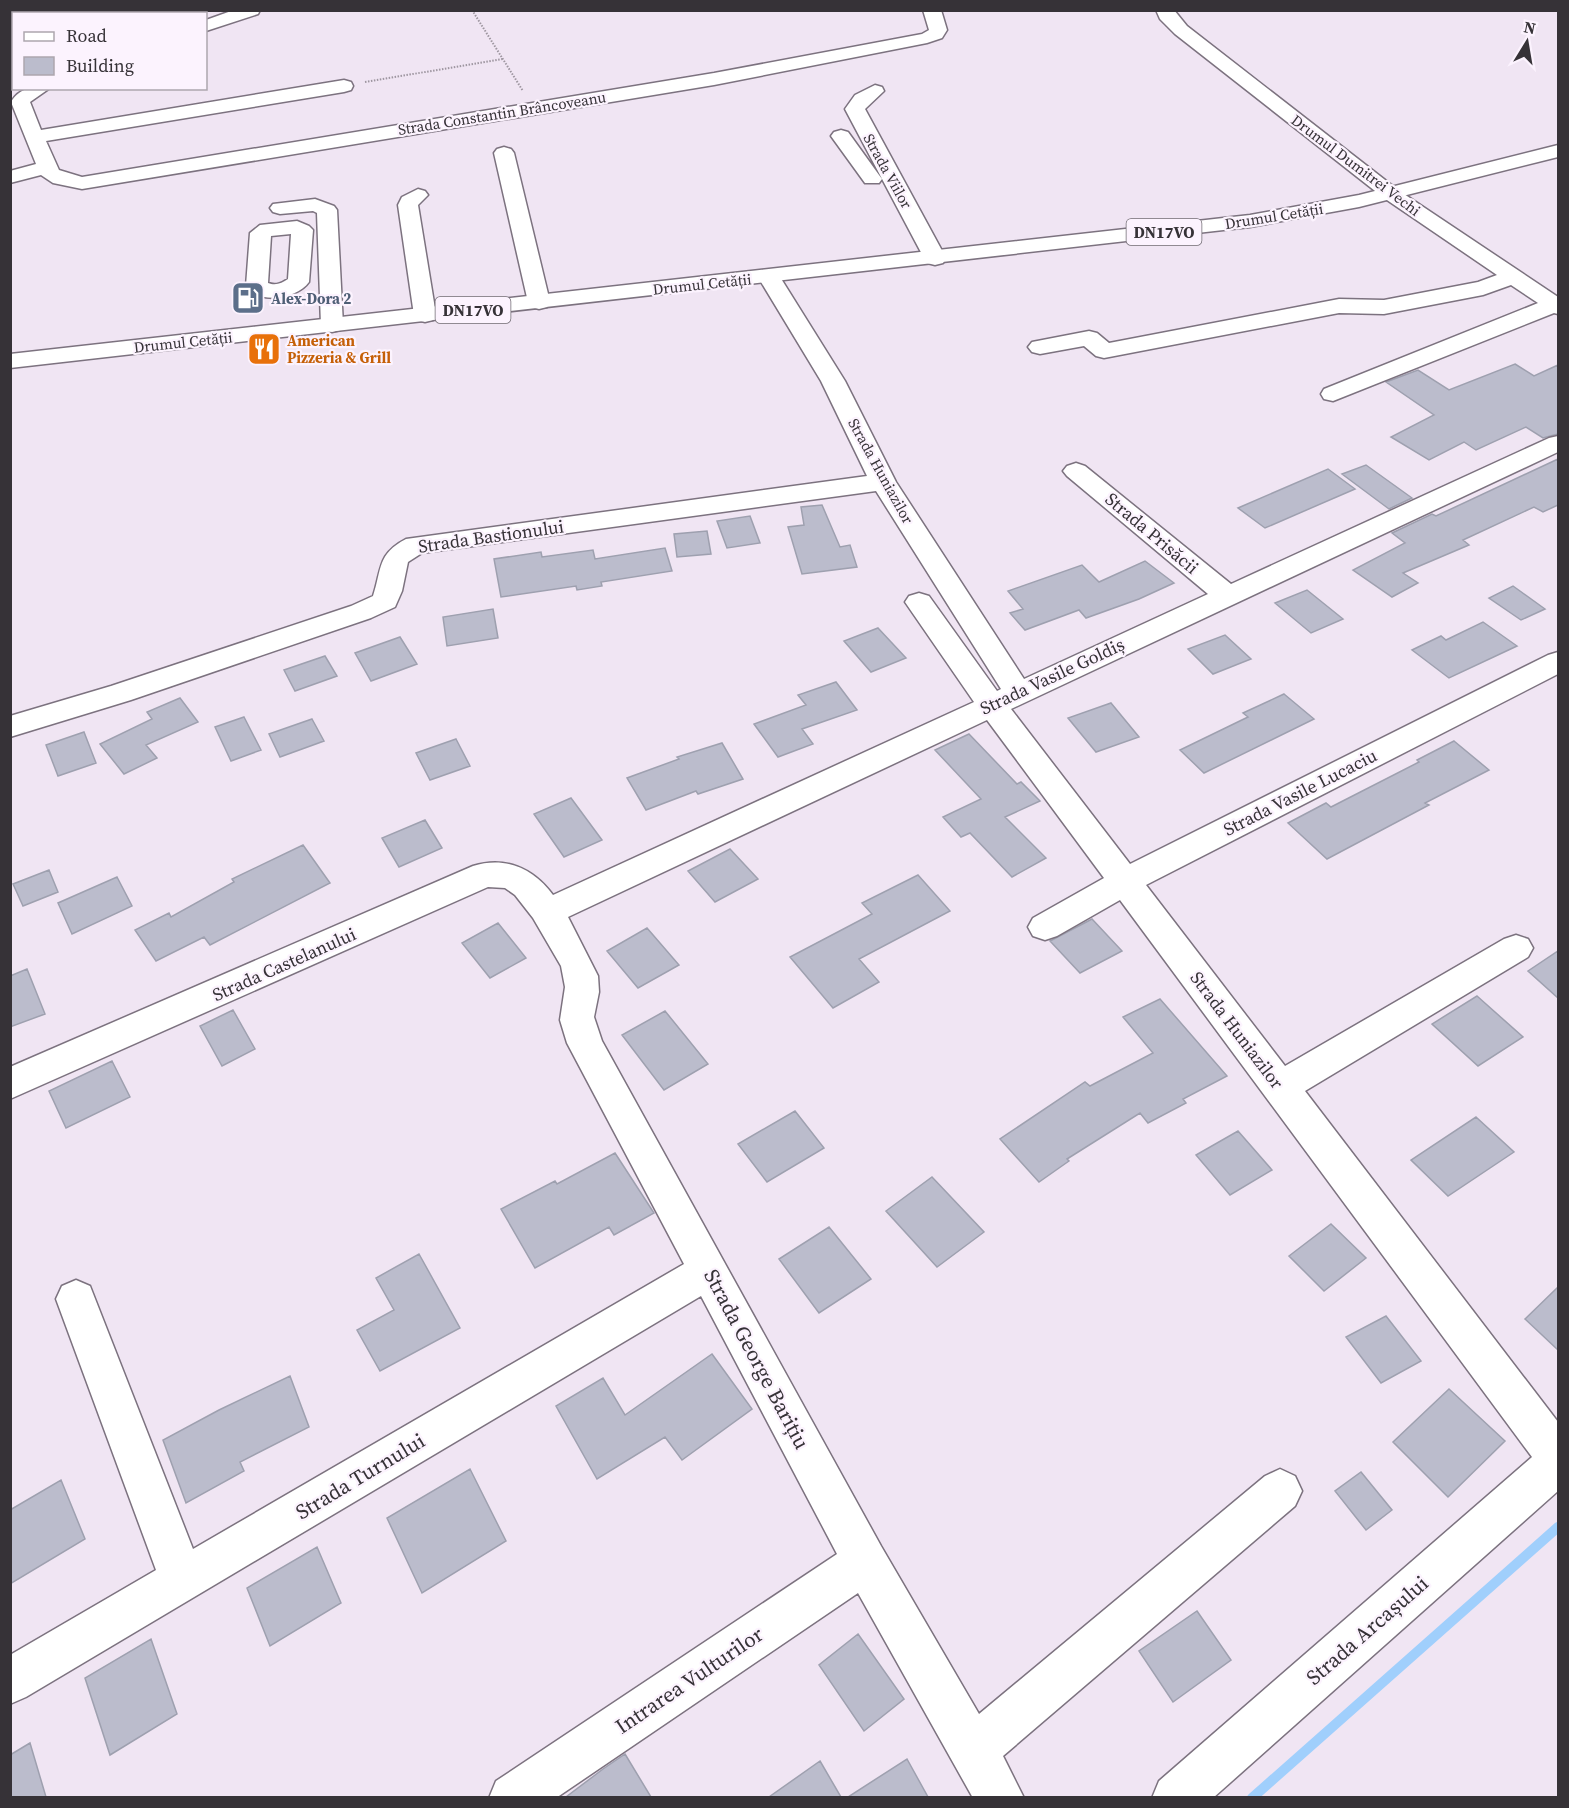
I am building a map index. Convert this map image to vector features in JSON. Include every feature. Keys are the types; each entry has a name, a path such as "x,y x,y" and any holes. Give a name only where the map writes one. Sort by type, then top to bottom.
{"main road":[{"path":"207,26 252,10"},
{"name":"Strada Constantin Brâncoveanu","path":"46,168 60,179 88,182 714,79 927,38 936,34 938,30 932,10"},
{"name":"Drumul Dumitrei Vechi","path":"1164,10 1181,30 1391,194 1556,306"},
{"path":"36,137 344,86"},
{"path":"10,177 46,168 36,137 20,102 26,95 37,90"},
{"name":"Strada Viilor","path":"875,91 862,99 855,109 926,259"},
{"path":"842,136 864,165 926,259"},
{"name":"DN17VO","path":"1391,194 1558,151"},
{"path":"504,153 539,302"},
{"name":"Drumul Cetății","path":"10,361 1250,221 1391,194"},
{"path":"418,195 409,201 408,205 425,315"},
{"path":"280,208 315,205 327,210 332,325"},
{"name":"Strada Huniazilor","path":"769,276 833,381 883,482 1004,698 1125,881 1558,1456"},
{"path":"1040,347 1089,338 1104,351 1339,306 1384,307 1483,288 1513,277"},
{"path":"1333,394 1556,306"},
{"name":"Strada Vasile Goldiș","path":"548,912 1004,698 1558,443"},
{"name":"Strada Prisăcii","path":"1076,471 1227,596"},
{"name":"Strada Bastionului","path":"10,727 121,693 361,612 385,601 391,588 391,566 401,551 416,545 883,482"},
{"name":"Strada Huniazilor","path":"919,602 1004,698"},
{"name":"Strada Vasile Lucaciu","path":"1045,927 1125,881 1558,662"},
{"name":"Strada Castelanului","path":"10,1084 484,875 502,874 520,881 535,894 548,912"},
{"name":"Strada George Barițiu","path":"548,912 581,975 582,997 577,1019 585,1043 865,1563 1000,1797"},
{"path":"1281,1087 1516,948"},
{"name":"Strada Turnului","path":"10,1681 709,1270"},
{"path":"76,1299 183,1581"},
{"name":"Strada Arcașului","path":"1176,1797 1558,1463"},
{"path":"973,1750 1280,1491"},
{"name":"Intrarea Vulturilor","path":"513,1797 865,1563"}],"path":[{"path":"472,10 534,107"},
{"path":"344,86 503,59"}],"building":[{"path":"1515,364 1534,376 1558,365 1558,434 1543,438 1526,427 1476,450 1464,442 1429,460 1391,437 1434,415 1386,382 1418,370 1449,390"},
{"path":"1558,459 1558,505 1543,512 1534,507 1463,540 1469,545 1403,573 1418,583 1392,597 1353,570 1405,543 1392,533 1432,514 1436,516"},
{"path":"1366,465 1412,498 1389,509 1342,474"},
{"path":"1328,469 1355,489 1265,528 1238,508"},
{"path":"822,505 840,547 850,545 857,567 802,574 788,527 804,525 801,507"},
{"path":"750,516 760,543 727,548 717,521"},
{"path":"707,531 711,554 677,557 674,534"},
{"path":"665,548 672,571 601,582 602,586 577,590 576,586 501,597 494,559 541,552 542,557 593,550 595,559"},
{"path":"1145,561 1174,583 1139,599 1086,618 1079,610 1025,630 1010,613 1023,609 1008,591 1082,565 1099,582"},
{"path":"1513,586 1545,609 1521,620 1489,598"},
{"path":"1307,590 1343,619 1311,633 1275,603"},
{"path":"493,609 498,638 447,646 443,617"},
{"path":"1483,622 1517,646 1449,678 1412,650 1441,636 1446,640"},
{"path":"878,628 906,658 871,672 844,641"},
{"path":"1225,635 1251,659 1213,674 1188,649"},
{"path":"400,637 417,664 371,681 355,653"},
{"path":"325,656 337,676 295,691 284,670"},
{"path":"836,682 857,710 802,729 813,744 778,757 754,724 806,705 798,695"},
{"path":"1284,694 1314,719 1204,773 1180,750 1248,717 1243,713"},
{"path":"180,698 198,722 146,745 157,758 124,774 100,744 152,719 147,712"},
{"path":"1111,703 1139,737 1096,752 1068,718"},
{"path":"244,717 261,750 231,761 215,727"},
{"path":"312,719 324,741 280,757 269,734"},
{"path":"84,732 96,763 58,776 46,745"},
{"path":"969,734 1017,784 1021,782 1040,801 1005,817 1046,858 1012,877 970,833 961,837 943,817 981,799 935,750"},
{"path":"456,739 470,766 430,780 416,753"},
{"path":"1454,741 1489,770 1425,803 1429,805 1327,859 1288,823 1326,803 1331,807 1419,762 1417,760"},
{"path":"722,743 743,779 698,794 696,791 646,810 627,778 679,759 677,757"},
{"path":"571,798 602,840 564,857 534,814"},
{"path":"425,820 442,848 399,867 382,838"},
{"path":"303,845 330,883 210,945 204,937 156,961 135,930 169,913 171,917 234,882 232,879"},
{"path":"730,849 758,879 715,902 688,871"},
{"path":"49,870 58,892 23,906 13,884"},
{"path":"918,875 950,911 859,959 879,982 833,1008 790,957 872,914 862,903"},
{"path":"117,877 132,906 72,934 58,903"},
{"path":"1092,919 1122,951 1080,973 1050,941"},
{"path":"498,923 526,958 490,978 462,943"},
{"path":"647,928 679,965 638,988 607,951"},
{"path":"1558,951 1558,998 1528,971"},
{"path":"27,969 45,1014 10,1027 10,976"},
{"path":"1477,996 1523,1037 1478,1066 1432,1024"},
{"path":"1160,999 1227,1076 1183,1099 1186,1103 1148,1123 1140,1113 1067,1159 1069,1161 1039,1182 1000,1139 1085,1082 1090,1086 1153,1053 1123,1017"},
{"path":"233,1010 255,1049 222,1066 200,1026"},
{"path":"665,1011 708,1064 664,1090 622,1035"},
{"path":"112,1061 130,1097 66,1128 49,1091"},
{"path":"795,1111 824,1148 767,1182 738,1144"},
{"path":"1476,1117 1514,1152 1448,1196 1411,1160"},
{"path":"1238,1131 1272,1170 1230,1195 1196,1155"},
{"path":"615,1153 654,1213 614,1235 609,1227 535,1268 501,1209 555,1181 557,1184"},
{"path":"932,1177 984,1232 937,1267 886,1211"},
{"path":"1331,1224 1366,1258 1324,1291 1289,1256"},
{"path":"829,1227 871,1279 819,1313 779,1259"},
{"path":"419,1254 460,1328 380,1371 357,1330 394,1310 376,1278"},
{"path":"1558,1287 1558,1350 1525,1319"},
{"path":"1386,1316 1421,1361 1381,1383 1346,1337"},
{"path":"712,1354 752,1409 682,1460 665,1437 597,1479 556,1406 603,1378 625,1415"},
{"path":"290,1376 309,1427 240,1462 244,1471 186,1503 163,1440"},
{"path":"1449,1389 1505,1441 1448,1497 1393,1442"},
{"path":"470,1469 506,1541 422,1593 387,1518"},
{"path":"1361,1472 1392,1510 1366,1530 1335,1491"},
{"path":"61,1480 85,1539 10,1584 10,1510"},
{"path":"317,1547 341,1603 270,1646 247,1588"},
{"path":"1197,1611 1231,1660 1173,1702 1139,1651"},
{"path":"858,1634 904,1699 864,1731 819,1665"},
{"path":"151,1639 177,1714 110,1755 85,1678"},
{"path":"30,1743 46,1797 10,1797 10,1755"},
{"path":"625,1754 651,1797 566,1797 603,1769"},
{"path":"907,1759 928,1797 848,1797"},
{"path":"820,1761 841,1797 769,1797"}],"waterway":[{"path":"1252,1798 1558,1527"}],"place":[{"name":"Alex-Dora 2","path":"248,298"},
{"name":"American Pizzeria & Grill","path":"264,349"}]}
